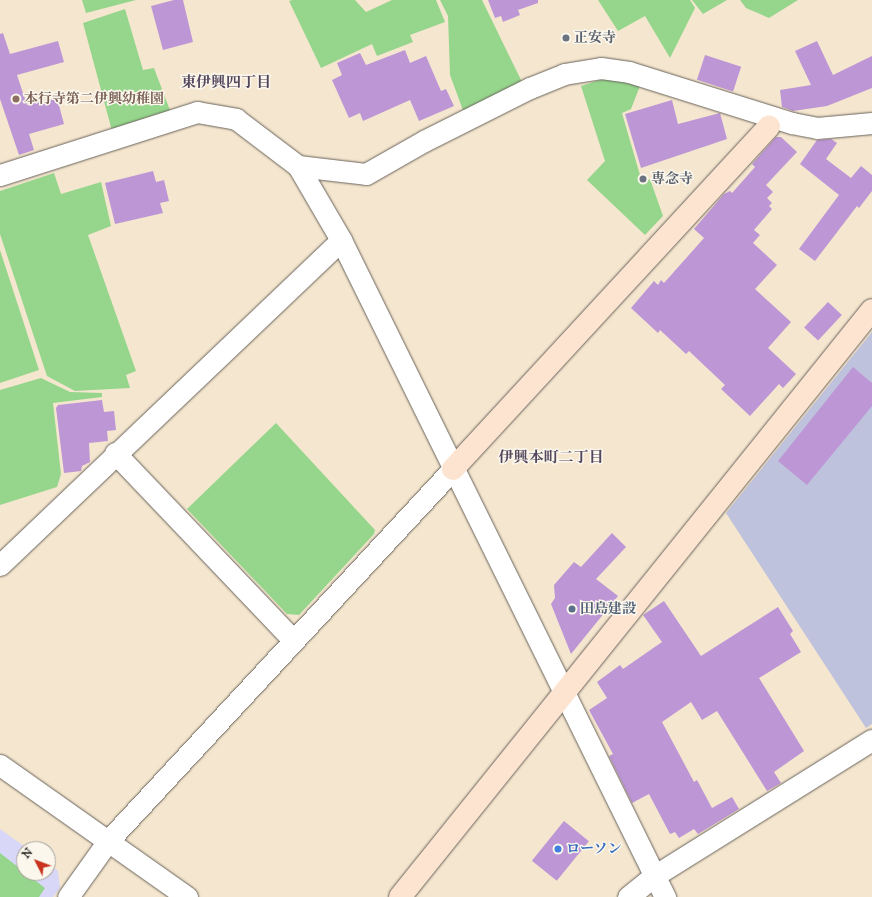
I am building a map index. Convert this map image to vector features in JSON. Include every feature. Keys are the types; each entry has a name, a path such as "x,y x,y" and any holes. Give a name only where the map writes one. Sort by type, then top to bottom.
{"street":[{"path":"298,166 366,174 424,141 535,86 564,74 601,68 630,72 772,122 817,128 872,123"},
{"path":"0,175 197,112 236,120 298,166 341,240 665,897"},
{"path":"68,897 108,841 772,122"},
{"path":"0,564 115,453 341,240"},
{"path":"400,897 872,310"},
{"path":"115,453 294,640"},
{"path":"628,897 654,876 872,740"},
{"path":"0,765 187,897"}],"shaded area":[{"path":"872,332 872,724 866,728 726,513"},
{"path":"0,829 17,841 16,881 56,881 56,869 58,871 60,888 53,897 0,897"}],"green space":[{"path":"82,0 136,0 86,13"},
{"path":"355,0 366,12 392,0 436,0 445,22 410,35 413,42 377,56 372,44 321,68 289,1"},
{"path":"440,0 482,0 522,82 464,113 450,75 448,16"},
{"path":"598,0 690,0 695,8 670,58 645,16 618,31"},
{"path":"692,0 727,0 703,14"},
{"path":"740,0 798,0 769,18 746,8"},
{"path":"125,9 143,70 154,68 171,113 112,131 83,23"},
{"path":"606,78 640,86 631,109 622,113 642,182 650,179 663,216 645,235 587,180 605,161 581,86"},
{"path":"54,173 61,194 101,182 111,226 88,235 136,371 126,375 130,388 75,391 47,376 0,234 0,191"},
{"path":"0,250 39,370 0,383"},
{"path":"41,378 70,392 102,393 102,397 53,403 61,474 57,487 0,505 0,390"},
{"path":"276,423 375,530 374,534 299,615 287,614 187,509"},
{"path":"0,853 16,865 16,881 36,881 45,888 39,897 0,897"}],"building":[{"path":"174,0 183,0 193,42 163,50 151,6"},
{"path":"488,0 538,0 538,3 518,10 520,15 503,22 501,16 495,18"},
{"path":"3,33 10,54 58,41 64,62 17,75 27,105 57,98 64,124 29,134 34,150 19,155 0,99 0,34"},
{"path":"817,41 833,75 872,56 872,88 827,106 793,111 782,107 780,90 811,85 795,51"},
{"path":"405,50 410,63 426,56 441,91 446,89 454,106 419,121 410,100 363,121 360,113 349,118 332,80 342,75 337,63 360,53 366,65"},
{"path":"705,55 741,67 733,91 697,80"},
{"path":"672,100 678,124 720,113 727,139 641,168 625,114"},
{"path":"776,137 781,137 797,152 766,185 773,192 767,198 772,203 769,206 772,209 754,230 760,235 753,243 777,265 755,289 791,322 768,348 796,374 783,388 779,384 750,416 721,389 725,385 689,351 686,354 660,330 658,333 631,308 654,281 658,285 661,280 664,283 704,238 694,229 724,194 730,191 732,193 755,167 752,164"},
{"path":"831,139 837,143 826,159 851,178 861,166 872,175 872,191 859,208 857,206 815,261 799,249 839,195 800,164 817,140"},
{"path":"153,171 156,182 164,180 169,201 160,203 163,213 115,224 105,183"},
{"path":"828,302 842,315 818,341 804,328"},
{"path":"853,367 872,383 872,406 807,485 778,461"},
{"path":"102,400 104,412 114,411 116,430 107,431 108,441 89,443 90,462 82,466 81,471 64,473 56,408 58,405"},
{"path":"612,533 626,547 596,579 618,596 571,654 551,604 555,598 554,585 574,562 581,567"},
{"path":"664,601 701,656 778,607 793,631 790,634 801,652 759,678 804,751 774,772 781,783 767,791 717,711 702,720 691,702 662,722 694,782 697,780 712,808 732,797 739,809 698,834 694,829 679,838 675,832 670,834 649,794 632,803 609,756 613,754 589,710 607,698 597,682 620,665 623,669 662,642 643,615"},
{"path":"564,821 589,841 557,881 532,861"}],"place":[{"name":"正安寺","path":"566,38"},
{"name":"本行寺第二伊興幼稚園","path":"16,99"},
{"name":"専念寺","path":"643,179"},
{"name":"田島建設","path":"572,609"},
{"name":"ローソン","path":"558,849"}],"district":[{"name":"東伊興四丁目","path":"226,83"},
{"name":"伊興本町二丁目","path":"551,458"}]}
